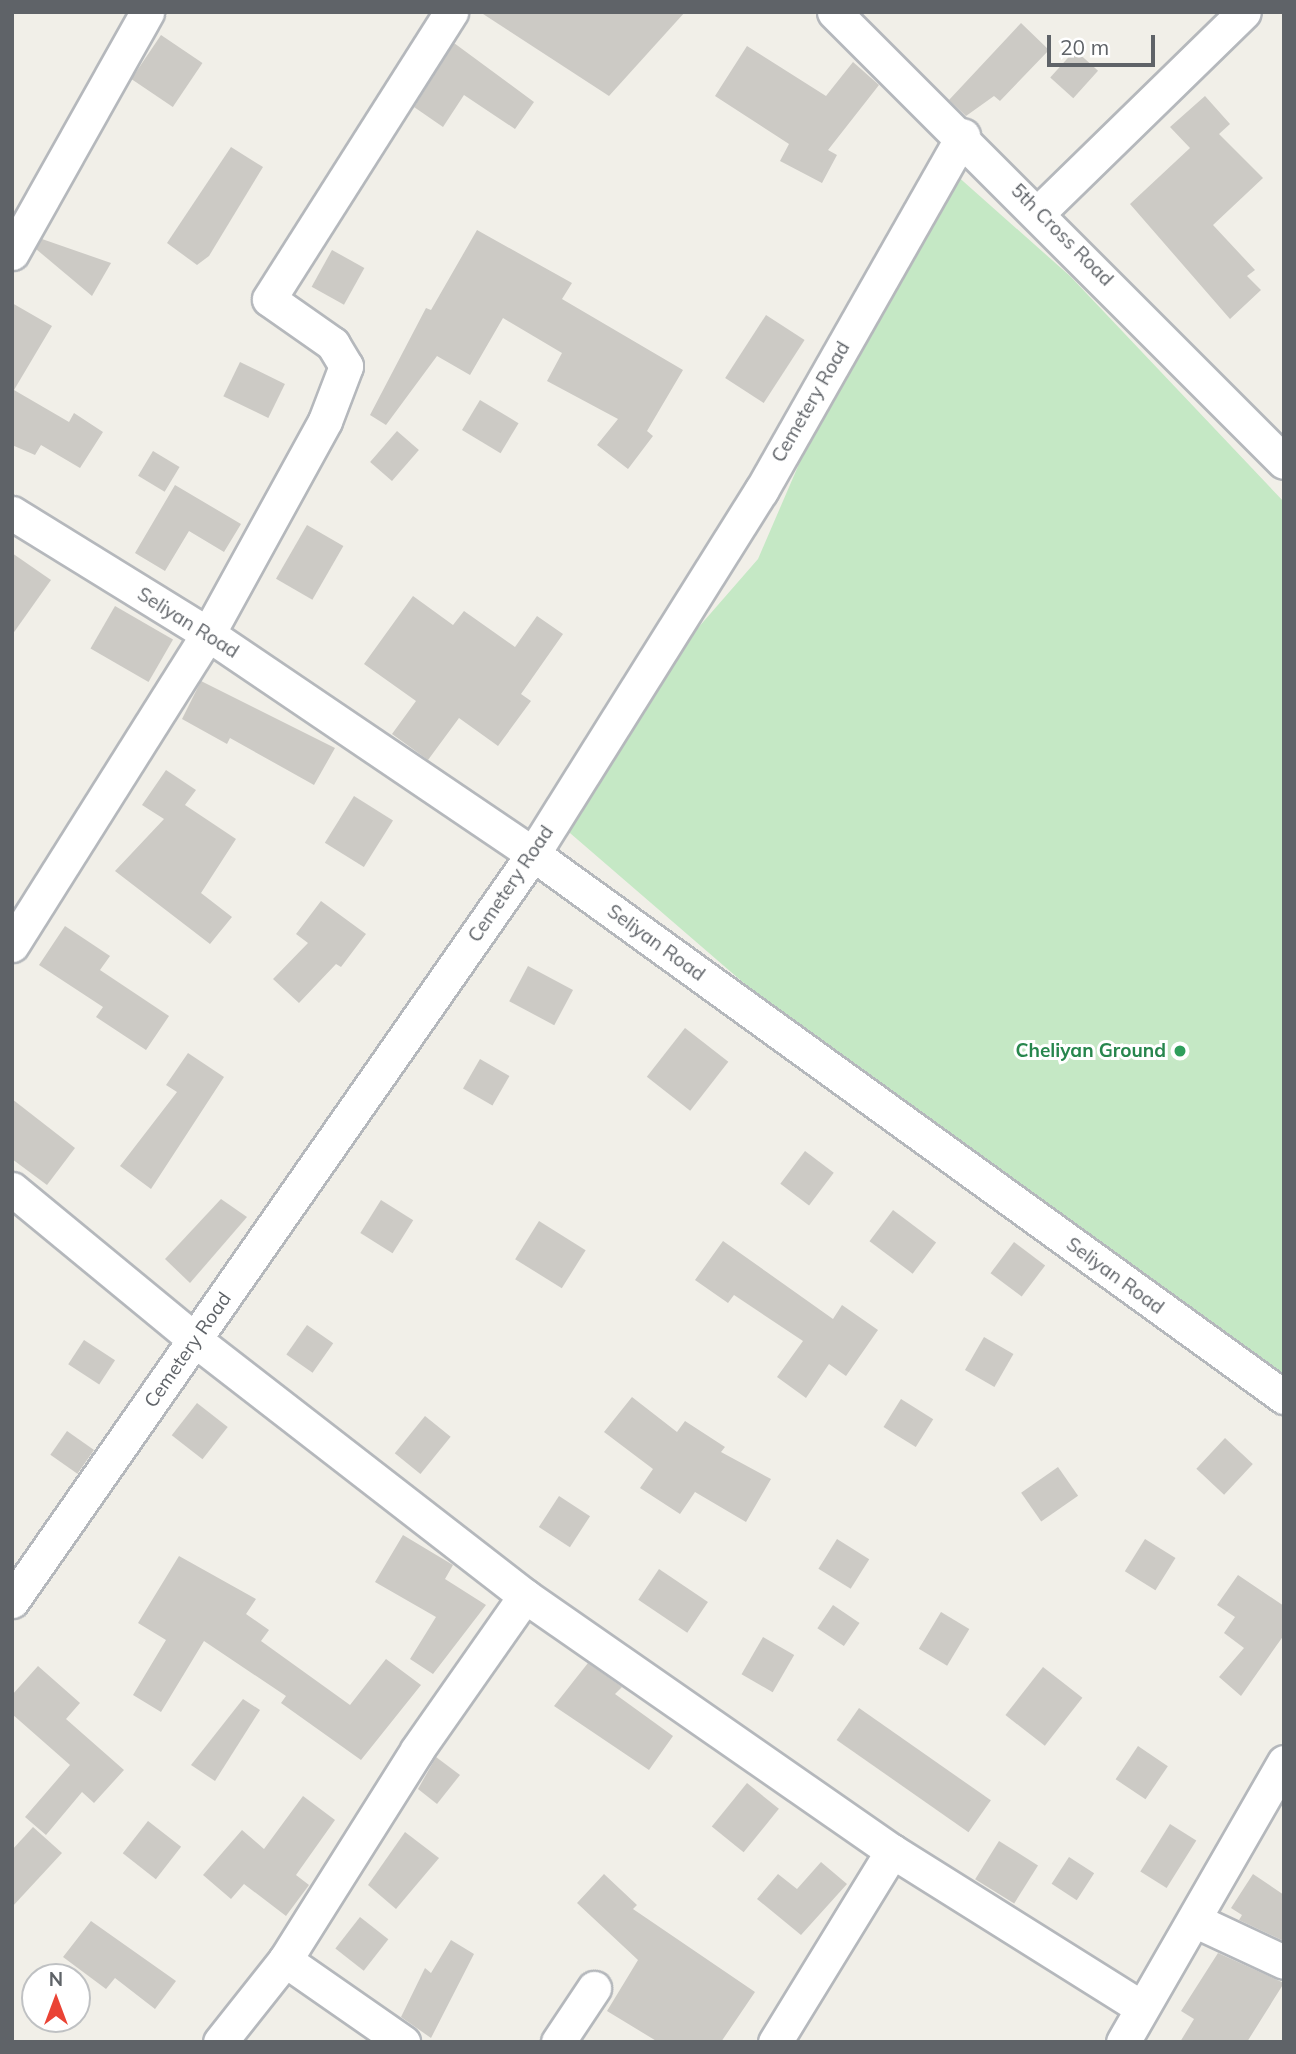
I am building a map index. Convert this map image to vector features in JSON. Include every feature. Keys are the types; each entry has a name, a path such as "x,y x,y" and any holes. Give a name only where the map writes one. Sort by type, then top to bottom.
{"street":[{"path":"12,253 147,12"},
{"path":"12,945 208,634 325,421 346,366 333,345 268,299 451,12"},
{"name":"5th Cross Road","path":"835,12 1279,444"},
{"path":"1039,212 1244,12"},
{"name":"Cemetery Road","path":"12,1601 533,854 761,491 963,135"},
{"name":"Seliyan Road","path":"12,513 208,634 533,854 1284,1397"},
{"path":"12,1189 195,1340 525,1596 892,1851 1141,2007"},
{"path":"220,2042 285,1960 417,1751 525,1596"},
{"path":"1123,2042 1284,1762"},
{"path":"775,2042 892,1851"},
{"path":"1194,1920 1284,1962"},
{"path":"285,1960 403,2042"},
{"path":"558,2042 594,1988"}],"green space":[{"path":"955,174 1070,276 1284,502 1284,1379 966,1175 541,808 758,559 849,348"}],"building":[{"path":"480,12 685,12 609,96"},
{"path":"1021,23 1049,50 1000,101 994,96 966,116 949,100"},
{"path":"161,35 202,63 173,107 131,79"},
{"path":"454,43 534,102 515,129 464,95 443,127 414,107"},
{"path":"747,46 826,96 853,62 879,85 828,150 837,155 822,183 780,161 789,144 715,96"},
{"path":"1075,50 1098,71 1073,98 1050,77"},
{"path":"1205,96 1230,124 1219,134 1263,178 1213,225 1255,270 1247,276 1261,290 1230,319 1130,204 1190,148 1170,127"},
{"path":"231,147 263,167 209,256 197,265 167,243"},
{"path":"477,230 572,283 562,299 683,370 647,431 653,436 628,469 597,445 618,419 547,381 562,353 503,318 470,375 437,356 386,425 370,415 426,308 431,310"},
{"path":"42,239 111,263 92,296 36,249"},
{"path":"332,250 364,268 344,305 312,287"},
{"path":"12,303 52,326 14,390 69,422 74,413 103,432 80,468 41,445 35,455 12,445"},
{"path":"766,315 805,340 764,403 725,378"},
{"path":"240,362 285,384 268,418 223,396"},
{"path":"480,400 519,423 501,453 462,430"},
{"path":"397,431 419,450 392,481 370,462"},
{"path":"153,451 180,467 165,492 138,476"},
{"path":"175,485 241,524 224,552 189,531 165,571 135,553"},
{"path":"307,525 343,546 312,600 276,579"},
{"path":"12,553 51,580 12,635"},
{"path":"413,596 453,625 464,611 515,647 537,616 563,634 521,694 531,701 498,746 459,718 428,760 392,734 416,701 364,664"},
{"path":"115,606 173,640 149,682 90,648"},
{"path":"201,681 335,748 314,785 230,738 227,744 182,719"},
{"path":"166,770 196,790 185,805 236,839 201,893 232,917 210,944 115,871 164,819 142,805"},
{"path":"354,796 393,820 364,867 325,843"},
{"path":"321,901 366,934 341,967 336,964 299,1003 273,979 308,943 296,934"},
{"path":"65,926 110,956 100,970 169,1016 146,1050 96,1017 103,1007 39,965"},
{"path":"528,966 573,990 554,1025 509,1001"},
{"path":"685,1028 728,1062 690,1111 647,1077"},
{"path":"188,1053 224,1077 151,1189 120,1166 177,1092 166,1085"},
{"path":"480,1059 509,1076 492,1105 463,1088"},
{"path":"12,1099 75,1148 47,1185 12,1159"},
{"path":"805,1151 834,1173 809,1205 780,1184"},
{"path":"221,1199 247,1217 190,1283 165,1259"},
{"path":"381,1200 413,1220 393,1253 360,1233"},
{"path":"893,1210 936,1242 913,1274 870,1241"},
{"path":"539,1221 586,1250 562,1288 515,1259"},
{"path":"723,1241 833,1319 842,1305 878,1330 846,1376 829,1364 806,1398 777,1377 803,1341 734,1295 728,1303 695,1280"},
{"path":"1014,1242 1045,1265 1022,1297 991,1273"},
{"path":"307,1325 333,1343 313,1373 286,1354"},
{"path":"984,1337 1013,1354 994,1387 965,1370"},
{"path":"84,1340 115,1360 99,1384 68,1364"},
{"path":"632,1397 677,1432 685,1421 725,1447 721,1452 771,1479 746,1522 695,1492 680,1514 640,1488 653,1469 604,1432"},
{"path":"901,1399 933,1419 916,1447 884,1427"},
{"path":"197,1403 228,1427 202,1459 172,1435"},
{"path":"425,1416 451,1437 420,1474 395,1453"},
{"path":"67,1431 94,1450 77,1474 50,1455"},
{"path":"1225,1438 1253,1464 1224,1495 1196,1469"},
{"path":"1058,1467 1078,1496 1041,1521 1021,1493"},
{"path":"559,1496 590,1516 570,1547 539,1527"},
{"path":"403,1535 453,1565 445,1579 486,1605 433,1674 410,1659 436,1617 375,1582"},
{"path":"837,1539 869,1559 851,1589 818,1569"},
{"path":"1145,1539 1176,1558 1155,1590 1125,1571"},
{"path":"179,1556 256,1599 246,1614 269,1630 261,1641 350,1705 386,1659 421,1685 361,1760 281,1703 286,1696 204,1641 161,1712 133,1695 166,1640 138,1623"},
{"path":"659,1569 708,1602 687,1633 638,1600"},
{"path":"1238,1575 1284,1606 1284,1635 1241,1696 1219,1677 1244,1648 1224,1633 1235,1617 1217,1605"},
{"path":"833,1605 860,1623 844,1646 817,1628"},
{"path":"941,1612 969,1629 947,1666 919,1649"},
{"path":"763,1637 794,1655 773,1692 742,1674"},
{"path":"588,1663 622,1687 615,1694 673,1736 649,1770 554,1706"},
{"path":"38,1666 80,1703 66,1719 124,1770 94,1803 82,1792 46,1835 25,1817 70,1765 12,1714 12,1695"},
{"path":"1043,1667 1082,1698 1045,1746 1005,1715"},
{"path":"243,1699 260,1710 215,1781 191,1765"},
{"path":"859,1708 991,1800 969,1832 837,1740"},
{"path":"1138,1746 1168,1766 1145,1799 1116,1779"},
{"path":"436,1757 460,1775 437,1804 418,1789"},
{"path":"747,1783 779,1809 744,1852 712,1827"},
{"path":"303,1796 335,1820 296,1875 309,1885 286,1916 244,1884 231,1899 203,1875 242,1830 264,1849"},
{"path":"148,1821 181,1847 156,1879 123,1853"},
{"path":"1170,1824 1196,1840 1167,1888 1140,1871"},
{"path":"33,1827 62,1853 12,1907 12,1850"},
{"path":"405,1832 439,1858 396,1909 368,1885"},
{"path":"999,1841 1038,1865 1014,1904 975,1879"},
{"path":"1069,1857 1094,1873 1077,1900 1052,1884"},
{"path":"821,1862 847,1884 801,1935 757,1899 778,1874 797,1889"},
{"path":"604,1874 637,1905 633,1909 755,1992 721,2042 658,2042 607,2011 638,1960 577,1903"},
{"path":"1253,1874 1284,1895 1284,1941 1239,1920 1242,1915 1231,1908"},
{"path":"360,1917 388,1939 364,1971 335,1949"},
{"path":"91,1921 176,1981 155,2009 115,1978 106,1989 91,1978 91,1963 71,1963 63,1957"},
{"path":"451,1940 474,1954 431,2038 401,2017 425,1968 431,1973"},
{"path":"1218,1953 1284,1983 1247,2042 1180,2042 1194,2019 1181,2011"}],"place":[{"name":"Cheliyan Ground","path":"1180,1051"}]}
